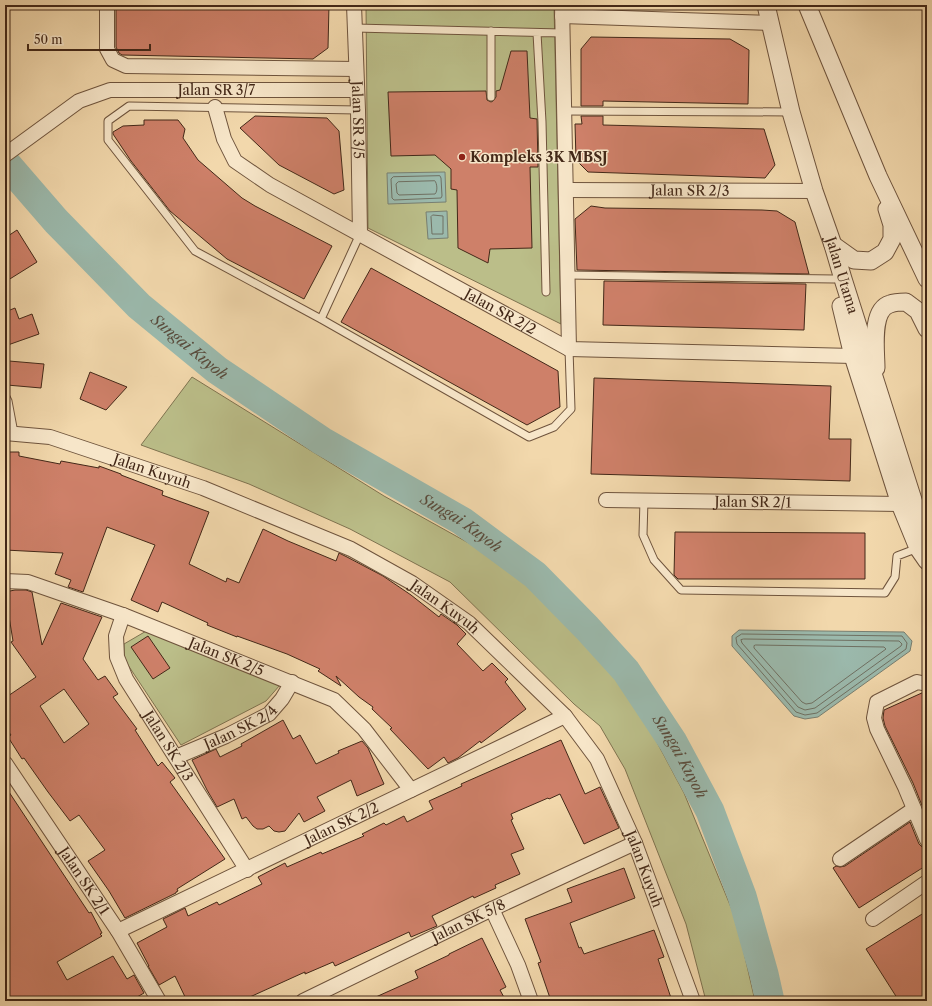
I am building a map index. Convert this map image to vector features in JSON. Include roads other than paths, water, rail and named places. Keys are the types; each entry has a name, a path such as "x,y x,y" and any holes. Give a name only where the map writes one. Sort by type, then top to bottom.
{"street":[{"path":"107,5 106,49 113,60 126,66 356,69"},
{"name":"Jalan SR 3/5","path":"354,5 358,110 360,234"},
{"name":"Jalan Utama","path":"766,5 791,112 814,191 833,245 876,384 924,551"},
{"path":"807,5 878,176 927,279"},
{"path":"569,349 562,11 769,23"},
{"name":"Jalan SR 3/7","path":"5,155 79,102 110,90 357,90"},
{"name":"Jalan SR 2/2","path":"215,107 224,139 235,161 270,185 569,349 852,356"},
{"path":"833,245 854,260 871,261 886,252 892,239 892,225 878,176"},
{"name":"Jalan SR 2/3","path":"566,190 814,191"},
{"path":"833,245 834,279 852,356 900,504 924,551"},
{"path":"876,384 876,326 880,312 889,304 906,302 918,312 927,329"},
{"name":"Jalan Kuyuh","path":"10,433 50,437 203,488 351,549 412,583 469,623 565,716 597,759 635,842 693,1001"},
{"name":"Jalan SR 2/1","path":"606,500 900,504"},
{"name":"Jalan SK 2/5","path":"5,582 28,582 123,615 334,700 364,729 412,790"},
{"name":"Jalan SK 2/3","path":"123,615 116,636 117,657 126,679 247,870"},
{"name":"Jalan SK 2/4","path":"176,757 226,736 269,714 282,699 292,682"},
{"path":"927,684 917,682 877,702 874,718 877,729 927,840"},
{"name":"Jalan SK 2/2","path":"118,931 565,716"},
{"name":"Jalan SK 2/1","path":"5,763 118,931 159,1001"},
{"path":"840,859 914,809"},
{"name":"Jalan SK 5/8","path":"303,1001 492,909 635,842"},
{"path":"873,919 927,882"},
{"path":"492,909 518,966 531,1001"}],"lane":[{"path":"355,28 562,33"},
{"path":"491,31 491,96"},
{"path":"537,33 542,122 546,292"},
{"path":"358,110 129,106 108,121 108,140 195,251 321,319 529,437 554,427 571,409 569,349"},
{"path":"564,112 791,112"},
{"path":"321,319 360,234"},
{"path":"568,276 834,279"},
{"path":"5,395 8,402 10,433"},
{"path":"644,500 643,535 654,560 681,590 885,593 895,577 897,556 924,551"}],"water":[{"path":"445,172 446,202 388,204 387,173"},
{"path":"447,211 448,238 428,239 426,212"},
{"path":"739,630 904,632 912,641 910,651 818,717 805,719 794,716 732,646 732,636"}],"waterway":[{"name":"Sungai Kuyoh","path":"5,162 56,221 139,306 217,370 322,441 462,521 535,575 587,628 626,671 673,742 710,811 742,896 770,1001"}],"place":[{"name":"Kompleks 3K MBSJ","path":"462,157"}]}
